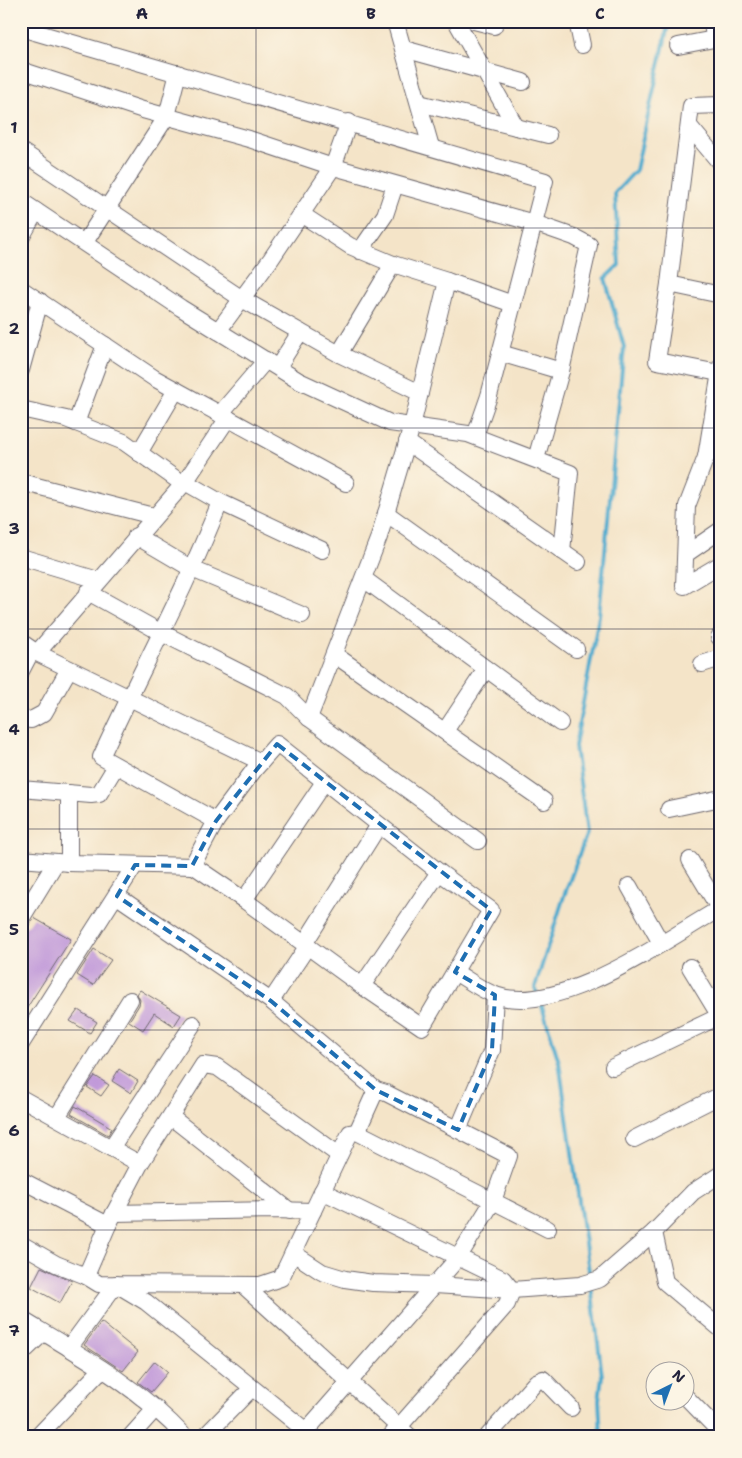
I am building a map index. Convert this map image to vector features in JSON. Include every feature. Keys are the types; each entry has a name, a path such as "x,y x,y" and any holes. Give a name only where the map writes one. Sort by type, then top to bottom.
{"street":[{"path":"395,21 432,147"},
{"path":"456,21 516,127"},
{"path":"474,21 494,26"},
{"path":"577,21 582,46"},
{"path":"678,46 717,39 712,21"},
{"path":"21,28 350,122 546,181 500,353 475,436"},
{"path":"404,49 524,82"},
{"path":"21,70 167,116 249,139 333,167 534,223 574,237 589,245 561,371 536,459"},
{"path":"85,242 167,116 178,73"},
{"path":"419,103 548,135"},
{"path":"721,105 691,106 690,127 657,362 720,370 706,457 687,506 684,586 721,564"},
{"path":"218,330 242,299 333,167 350,122"},
{"path":"690,127 721,164"},
{"path":"21,151 242,299 338,354 420,392"},
{"path":"360,251 385,215 395,185"},
{"path":"21,201 299,382 390,424 475,436 570,473 562,551"},
{"path":"21,238 36,211"},
{"path":"301,214 360,251 513,304"},
{"path":"338,354 393,264"},
{"path":"309,718 364,579 386,513 412,426 447,281"},
{"path":"668,284 721,295"},
{"path":"21,289 176,390 346,483"},
{"path":"21,370 40,301"},
{"path":"21,672 30,648 93,586 184,483 224,416 300,332"},
{"path":"76,423 105,344"},
{"path":"500,353 561,371"},
{"path":"139,453 176,390"},
{"path":"21,409 76,423 124,442 184,483 322,550"},
{"path":"407,442 578,562"},
{"path":"706,457 721,444"},
{"path":"21,482 154,516"},
{"path":"216,820 101,757 192,569 220,502"},
{"path":"386,513 576,649"},
{"path":"686,554 721,530"},
{"path":"136,536 192,569 302,615"},
{"path":"21,557 93,586 160,632 288,696 309,718 478,841"},
{"path":"364,579 560,723"},
{"path":"30,648 69,669 261,762"},
{"path":"335,655 544,801"},
{"path":"702,664 721,658"},
{"path":"21,720 31,720 44,713 69,669"},
{"path":"445,731 486,669"},
{"path":"21,859 62,863 192,866 244,900 305,946 422,1027 491,910 439,872 277,744 216,820 192,866"},
{"path":"21,789 98,794 116,766"},
{"path":"244,900 324,782"},
{"path":"21,919 62,863 68,793"},
{"path":"669,809 721,798"},
{"path":"271,1001 379,825"},
{"path":"455,972 495,995 528,1000 550,997 598,978 720,908 690,860"},
{"path":"21,1044 135,865"},
{"path":"362,986 439,872"},
{"path":"629,886 661,943"},
{"path":"116,1284 146,1302 252,1388 303,1434 458,1258 493,1201 509,1156 386,1093 376,1090 271,1001 117,896"},
{"path":"613,1067 720,1017 690,967"},
{"path":"458,1130 492,1050 495,995"},
{"path":"57,1117 130,1000"},
{"path":"111,1148 193,1024"},
{"path":"86,1276 111,1219 140,1164 204,1065 216,1068 339,1155"},
{"path":"357,1132 376,1090"},
{"path":"634,1139 721,1095"},
{"path":"21,1098 140,1164"},
{"path":"171,1117 290,1211"},
{"path":"21,1244 56,1264 100,1284 260,1285 281,1278 350,1133 357,1132 548,1229"},
{"path":"293,1253 322,1272 372,1284 435,1285 512,1290 580,1285 600,1279 654,1232 693,1192 721,1174"},
{"path":"21,1180 111,1219 313,1211"},
{"path":"322,1192 503,1280 512,1290"},
{"path":"654,1232 665,1282 721,1329"},
{"path":"68,1348 116,1284"},
{"path":"243,1285 351,1381 400,1433 507,1304 512,1290"},
{"path":"21,1319 102,1369 156,1408 185,1437"},
{"path":"21,1354 43,1332"},
{"path":"37,1437 102,1369"},
{"path":"487,1437 536,1382 543,1379 571,1408"},
{"path":"204,1437 252,1388"},
{"path":"694,1405 721,1433"},
{"path":"130,1437 156,1408"}],"highlighted area":[{"path":"277,744 491,910 455,972 495,995 492,1050 458,1130 376,1090 271,1001 117,896 135,865 192,866 216,821"}],"building":[{"path":"34,918 71,939 21,1017 21,929 29,925"},
{"path":"94,949 111,960 93,985 77,975"},
{"path":"140,990 181,1015 174,1026 154,1013 143,1030 129,1021 139,1005 140,1000 137,994"},
{"path":"78,1010 97,1022 90,1033 70,1021"},
{"path":"119,1069 138,1081 131,1093 112,1081"},
{"path":"95,1076 109,1085 101,1096 87,1087"},
{"path":"75,1106 112,1128 108,1135 71,1114"},
{"path":"41,1267 72,1281 60,1303 31,1287"},
{"path":"101,1322 138,1352 123,1371 84,1345"},
{"path":"155,1361 168,1372 151,1392 138,1382"}],"waterway":[{"path":"537,994 535,987 564,896 587,833 575,746 599,616 624,347 605,278 619,265 615,193 636,170 669,21"},
{"path":"540,1000 559,1062 590,1278"},
{"path":"591,1285 602,1376 599,1400 601,1437"}]}
